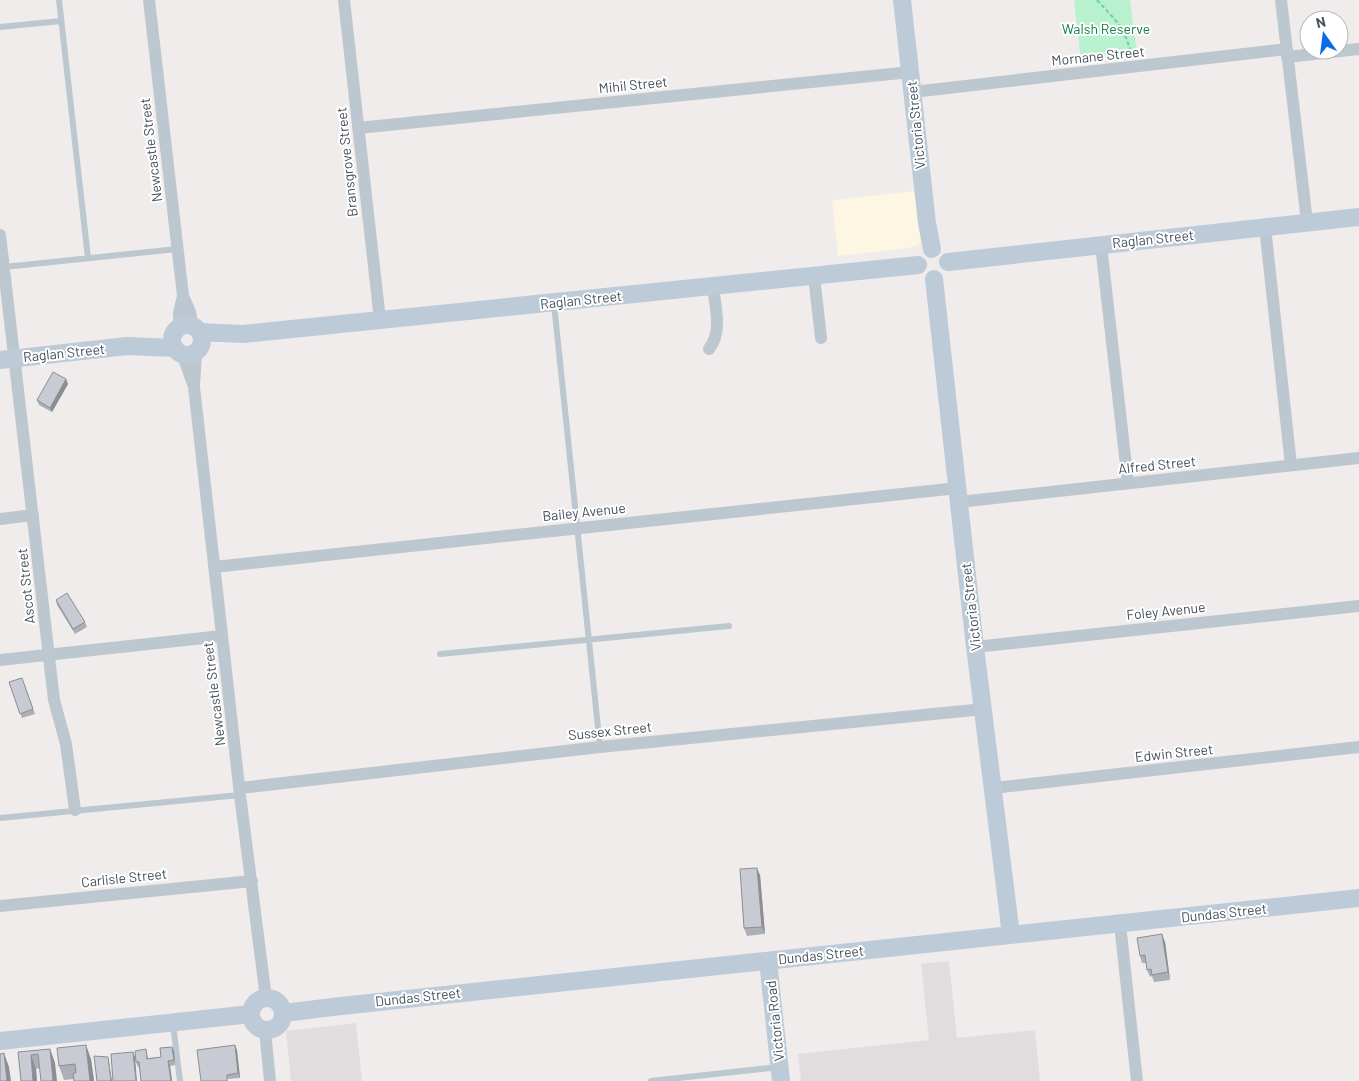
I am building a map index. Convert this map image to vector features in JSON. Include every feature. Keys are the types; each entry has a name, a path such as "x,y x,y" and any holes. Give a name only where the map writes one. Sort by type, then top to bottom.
{"street":[{"name":"Newcastle Street","path":"149,0 183,296 179,313 187,340 194,386 240,791 266,998"},
{"name":"Bransgrove Street","path":"344,0 380,320"},
{"name":"Victoria Street","path":"902,0 927,223 932,249"},
{"path":"1281,0 1307,222"},
{"name":"Mornane Street","path":"913,92 1287,53 1359,49"},
{"name":"Mihil Street","path":"358,128 911,72"},
{"name":"Raglan Street","path":"948,262 1359,217"},
{"path":"1265,227 1291,465"},
{"name":"Ascot Street","path":"0,235 4,267 8,359 34,515 54,700 66,744 75,810"},
{"path":"1101,245 1128,483"},
{"path":"932,249 941,251 948,262 948,267 943,275 934,279 925,276 919,270 918,265 922,254 932,249"},
{"name":"Raglan Street","path":"8,359 918,265"},
{"path":"814,276 820,338"},
{"name":"Victoria Street","path":"934,279 1011,935"},
{"path":"709,349 714,342 717,332 713,286"},
{"name":"Alfred Street","path":"958,495 1128,483 1359,458"},
{"name":"Bailey Avenue","path":"214,567 578,528 958,495"},
{"path":"0,519 34,515"},
{"name":"Foley Avenue","path":"976,647 1359,606"},
{"path":"0,660 222,636"},
{"name":"Sussex Street","path":"240,791 600,747 984,709"},
{"name":"Edwin Street","path":"993,788 1359,747"},
{"name":"Carlisle Street","path":"0,906 252,881"},
{"name":"Dundas Street","path":"284,1013 1359,898"},
{"path":"1120,924 1137,1081"},
{"name":"Victoria Road","path":"768,961 781,1074"},
{"path":"266,998 276,1001 284,1013 279,1026 270,1030 261,1029 254,1023 251,1014 257,1002 266,998"},
{"path":"0,1041 251,1014"},
{"path":"265,1030 270,1081"}],"lane":[{"path":"59,0 88,258"},
{"path":"0,27 61,21"},
{"path":"4,267 178,249"},
{"path":"554,302 600,747"},
{"path":"440,654 729,626"},
{"path":"0,818 79,811 240,791"},
{"path":"173,1022 180,1081"},
{"path":"651,1081 781,1074"}],"path":[{"path":"1097,0 1119,22 1128,39 1131,54"}],"shaded area":[{"path":"916,191 922,242 910,248 838,256 832,200"},
{"path":"949,961 957,1038 1035,1030 1040,1081 801,1081 798,1054 929,1040 921,964"},
{"path":"356,1023 362,1081 291,1081 286,1031"}],"green space":[{"name":"Walsh Reserve","path":"1074,0 1130,0 1137,54 1081,61"}],"building":[{"path":"53,372 66,379 50,408 37,400"},
{"path":"67,593 85,622 73,629 56,600"},
{"path":"22,678 33,709 20,714 9,682"},
{"path":"757,868 762,927 744,928 740,869"},
{"path":"1162,934 1168,972 1152,975 1151,969 1147,970 1145,955 1140,956 1137,938"},
{"path":"86,1045 90,1081 74,1081 73,1073 76,1073 75,1064 59,1066 57,1048"},
{"path":"235,1045 238,1073 227,1075 227,1081 201,1081 197,1050"},
{"path":"172,1047 174,1060 168,1061 171,1081 141,1081 139,1062 136,1062 135,1051 146,1049 147,1059 161,1057 160,1048"},
{"path":"50,1049 53,1081 41,1081 38,1054 31,1055 33,1081 21,1081 18,1052"},
{"path":"133,1052 136,1081 113,1081 111,1054"},
{"path":"4,1053 7,1081 0,1081 0,1054"},
{"path":"94,1056 108,1057 111,1081 97,1081"}]}
